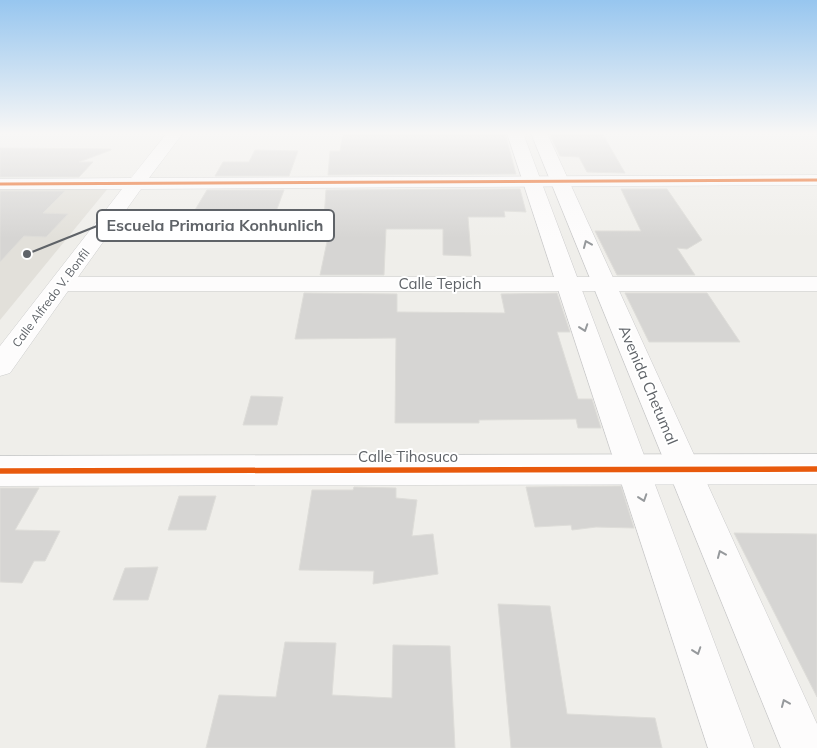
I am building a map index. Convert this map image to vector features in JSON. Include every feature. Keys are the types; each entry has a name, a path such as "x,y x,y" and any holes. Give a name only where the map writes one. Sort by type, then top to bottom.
{"street":[{"name":"Calle Alfredo V. Bonfil","path":"0,366 148,168"},
{"name":"Avenida Chetumal","path":"538,168 605,285 804,748"},
{"name":"Avenida Chetumal","path":"544,168 568,284 731,748"},
{"path":"0,184 817,180"},
{"name":"Calle Tepich","path":"62,284 817,284"},
{"name":"Calle Tihosuco","path":"0,471 817,469"}],"shaded area":[{"path":"0,187 109,187 0,320"}],"building":[{"path":"0,168 87,168 79,177 0,177"},
{"path":"220,168 292,168 289,176 215,176"},
{"path":"329,168 514,168 516,174 328,175"},
{"path":"585,168 622,168 625,173 587,172"},
{"path":"520,189 526,212 504,211 505,217 468,217 471,256 443,255 443,229 386,229 384,275 320,275 332,218 324,218 326,190"},
{"path":"621,189 667,189 702,240 687,249 677,248 695,275 617,275 595,231 641,231"},
{"path":"207,190 284,190 274,217 189,220"},
{"path":"0,191 65,191 43,213 68,214 46,237 24,236 0,262"},
{"path":"304,293 397,294 397,312 505,313 501,294 557,293 570,332 557,332 578,399 592,399 601,428 578,428 576,419 479,420 479,423 395,423 396,338 295,339"},
{"path":"625,293 707,293 740,342 649,342"},
{"path":"251,396 283,397 277,425 243,425"},
{"path":"621,486 634,528 596,527 572,530 571,525 535,527 526,487"},
{"path":"354,487 396,488 396,498 417,500 412,536 433,534 438,574 373,584 374,571 299,570 312,490 353,490"},
{"path":"0,488 39,488 15,530 60,531 45,561 34,561 22,583 0,582"},
{"path":"179,496 216,496 206,530 168,530"},
{"path":"734,533 817,534 817,697"},
{"path":"158,567 148,600 113,600 125,568"},
{"path":"498,604 550,606 567,714 655,718 662,748 511,748"},
{"path":"285,642 336,643 332,695 392,698 393,645 450,646 455,748 206,748 219,695 276,697"}],"cycle path":[{"path":"0,184 817,180"},
{"path":"0,471 817,469"}],"place":[{"name":"Escuela Primaria Konhunlich","path":"27,254"}]}
